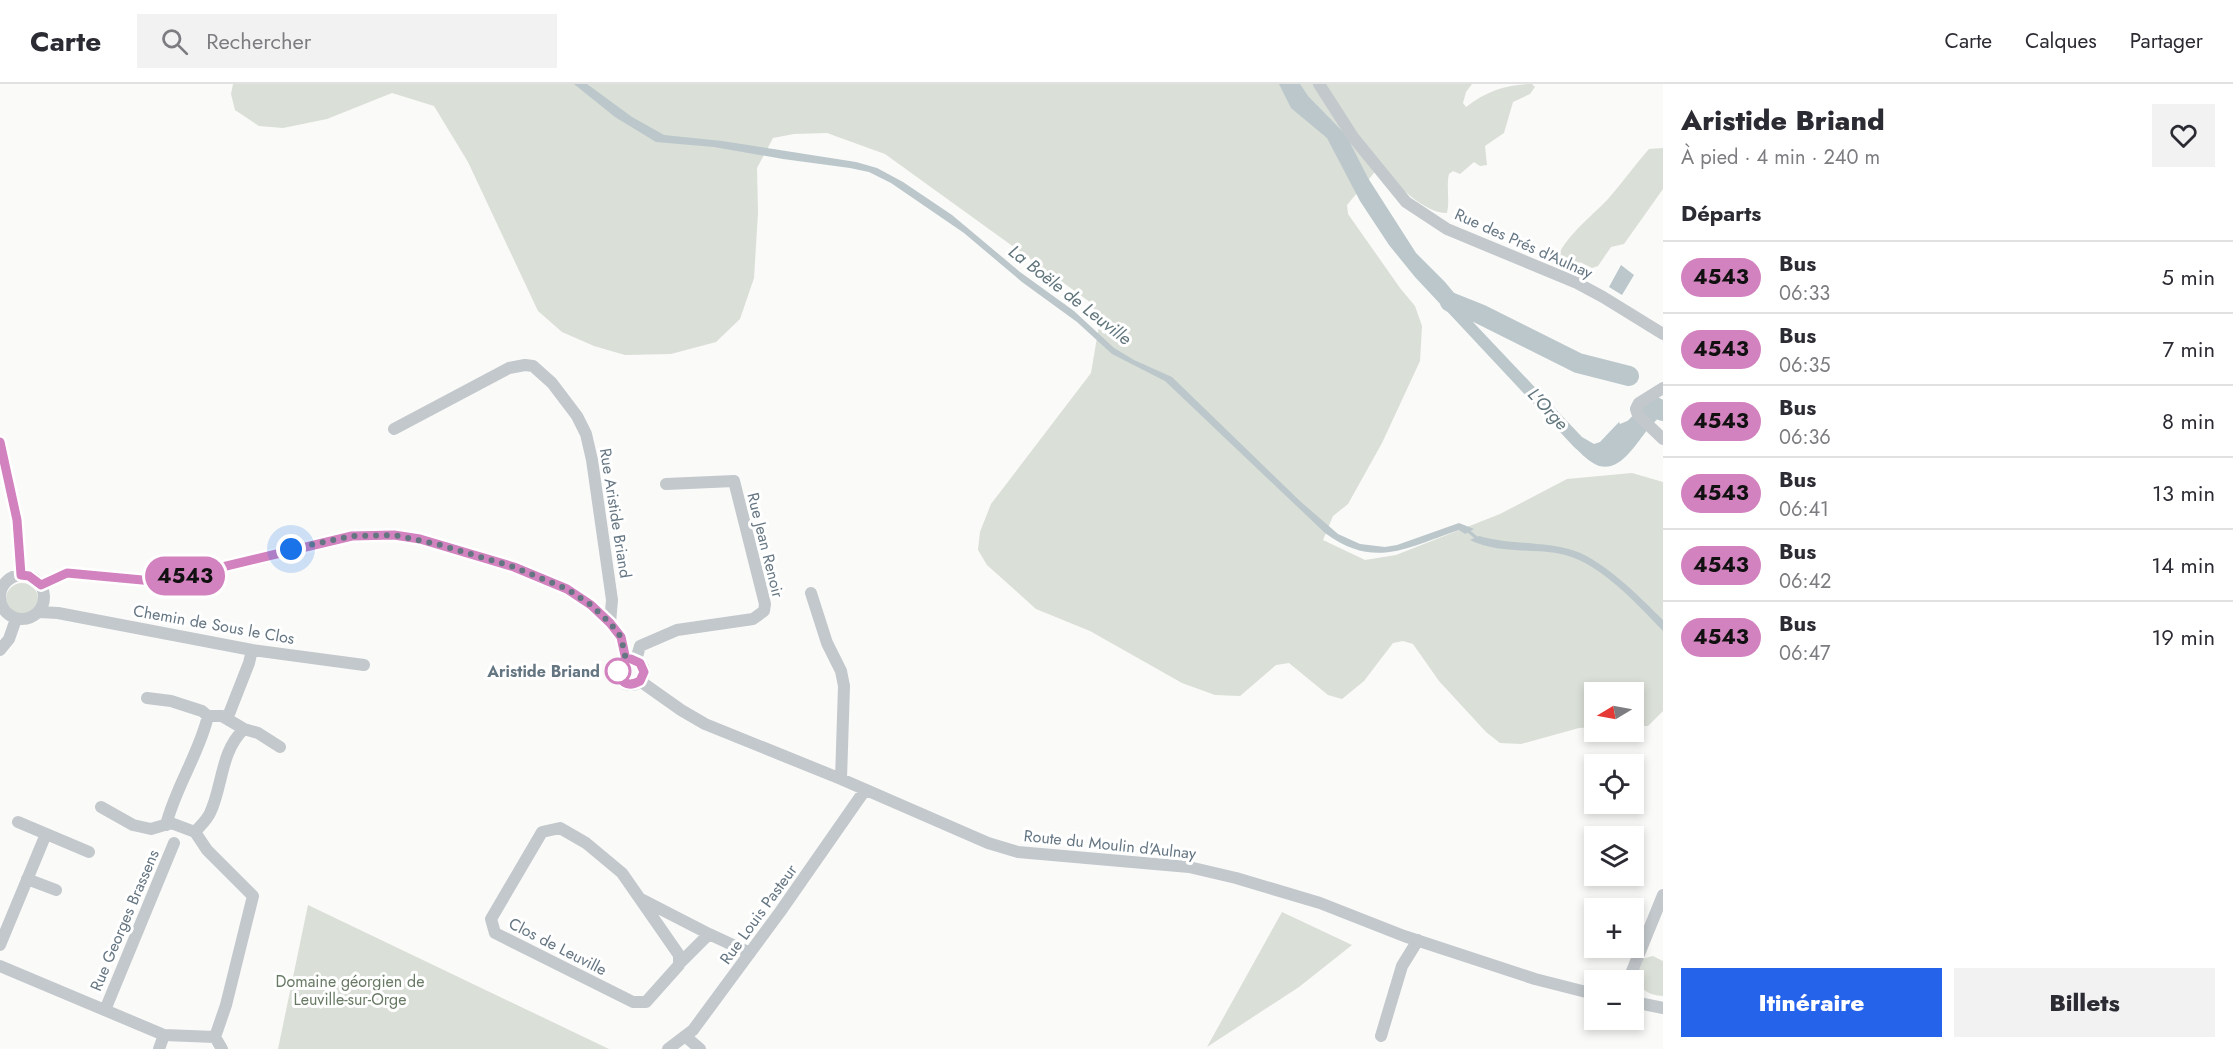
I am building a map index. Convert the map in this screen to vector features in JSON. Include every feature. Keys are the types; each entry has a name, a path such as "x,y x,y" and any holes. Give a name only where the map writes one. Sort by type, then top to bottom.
{"street":[{"name":"Rue des Prés d'Aulnay","path":"1319,84 1353,137 1406,202 1466,238 1595,292 1663,334"},
{"name":"Rue Aristide Briand","path":"394,429 509,368 532,366 552,383 577,416 592,460 612,600 610,623"},
{"path":"1659,391 1639,409 1651,428 1663,439"},
{"path":"0,442 17,520 21,575"},
{"name":"Rue Jean Renoir","path":"631,660 640,646 668,633 753,619 764,611 765,604 734,482 666,484"},
{"name":"Rue Aristide Briand","path":"41,585 67,573 153,581 172,579 341,538 394,535 437,544 514,567 567,589 591,605 610,623 621,637 631,660"},
{"path":"21,575 29,576 41,585 45,596 42,607 28,619 16,619 6,612 0,601 2,583 21,575"},
{"path":"811,593 827,643 841,671 844,686 842,779"},
{"name":"Chemin de Sous le Clos","path":"42,607 58,613 252,650 364,665"},
{"path":"0,650 9,639 16,619"},
{"path":"227,719 252,650"},
{"path":"631,660 640,663 644,672 640,681 631,684 626,683 619,676 620,666 631,660"},
{"name":"Route du Moulin d'Aulnay","path":"640,681 673,705 705,724 842,779 960,832 1018,852 1189,867 1320,903 1418,940 1535,979 1584,991"},
{"path":"147,698 171,701 202,711 208,716 222,716 244,729 258,733 280,747"},
{"path":"166,825 171,806 204,734 208,716"},
{"path":"195,832 210,814 225,760 237,735 244,729"},
{"name":"Rue Louis Pasteur","path":"668,1049 693,1030 865,790"},
{"path":"101,807 133,825 152,829 171,823 195,832 207,850 253,896 226,1005 215,1037 222,1049"},
{"path":"18,822 89,852"},
{"name":"Clos de Leuville","path":"681,962 679,955 622,873 586,843 560,828 542,832 491,919 495,933 639,1003 646,1002 709,934"},
{"path":"0,945 46,834"},
{"name":"Rue Georges Brassens","path":"105,1010 174,843"},
{"path":"27,879 56,890"},
{"path":"1633,970 1663,896"},
{"name":"Clos de Leuville","path":"639,898 750,952"},
{"path":"1381,1036 1402,966 1418,940"},
{"path":"0,966 164,1035 215,1037"},
{"path":"1644,1004 1663,1008"},
{"path":"159,1049 164,1035"},
{"path":"685,1036 700,1049"}],"green space":[{"path":"233,84 1472,84 1466,92 1463,103 1466,107 1498,90 1514,85 1532,84 1535,87 1530,94 1513,102 1504,133 1485,146 1487,165 1480,166 1474,162 1460,174 1453,171 1449,174 1447,213 1438,212 1419,203 1379,167 1347,205 1348,214 1415,306 1422,326 1420,361 1382,443 1348,504 1333,516 1323,540 1365,560 1396,555 1500,514 1567,479 1632,473 1663,482 1663,711 1648,726 1644,726 1644,682 1584,682 1584,728 1521,744 1500,743 1486,732 1439,681 1413,644 1403,641 1393,643 1364,681 1342,699 1328,695 1289,663 1276,665 1240,696 1215,695 1182,683 1090,631 1036,609 987,565 978,550 980,532 991,504 1091,373 1100,320 1090,302 885,154 827,133 794,134 773,138 757,168 758,213 754,278 740,319 716,342 671,354 625,355 594,346 562,332 538,311 468,162 434,106 392,93 327,119 283,128 259,126 235,110 231,94"},
{"path":"1663,148 1663,189 1624,244 1611,247 1598,266 1592,268 1580,262 1573,270 1563,270 1555,263 1564,245 1608,199 1649,149"},
{"path":"22,583 34,587 38,599 34,611 22,615 10,611 6,599 10,587"},
{"name":"Domaine géorgien de Leuville-sur-Orge","path":"308,905 609,1049 278,1049"},
{"path":"1282,912 1352,945 1299,987 1207,1047"},
{"path":"1653,956 1663,961 1663,996 1644,989 1644,970 1638,970 1642,959"}],"water":[{"path":"574,84 587,84 632,117 664,135 722,141 856,162 877,168 903,182 952,215 1020,272 1074,311 1114,348 1172,377 1301,502 1338,534 1360,544 1385,547 1459,523 1474,529 1465,534 1459,530 1392,552 1360,551 1343,544 1325,533 1165,381 1112,354 1077,322 1022,282 964,233 891,183 869,172 850,168 714,147 656,142 615,117"},
{"path":"1279,84 1300,84 1308,96 1346,135 1368,178 1416,253 1464,305 1473,322 1582,437 1594,444 1600,442 1619,422 1620,424 1637,417 1648,429 1625,458 1618,463 1602,467 1585,457 1415,277 1389,245 1360,201 1327,138 1291,108"},
{"path":"1621,265 1634,275 1622,295 1609,287"},
{"path":"1479,536 1563,548 1586,556 1622,581 1654,611 1663,620 1663,631 1614,583 1586,563 1556,553 1501,549 1470,540"}],"waterway":[{"name":"L'Orge","path":"1450,302 1480,314 1578,363 1629,376"},
{"name":"L'Orge","path":"1630,433 1655,407 1663,411"},
{"name":"La Boële de Leuville","path":"1467,530 1478,539"}],"bus line":[{"name":"4543","path":"0,442 17,520 21,575 36,579 41,585 67,573 153,581 172,579 352,536 394,535 420,539 514,567 567,589 591,605 621,637 626,660 620,666 619,676 626,683 635,684 640,681 644,672 640,663 631,659"}],"place":[{"name":"Aristide Briand","path":"618,671"}],"route":[{"path":"291,549 352,536 394,535 420,539 514,567 567,589 591,605 610,623 621,637 626,660 622,662 618,671"}]}
